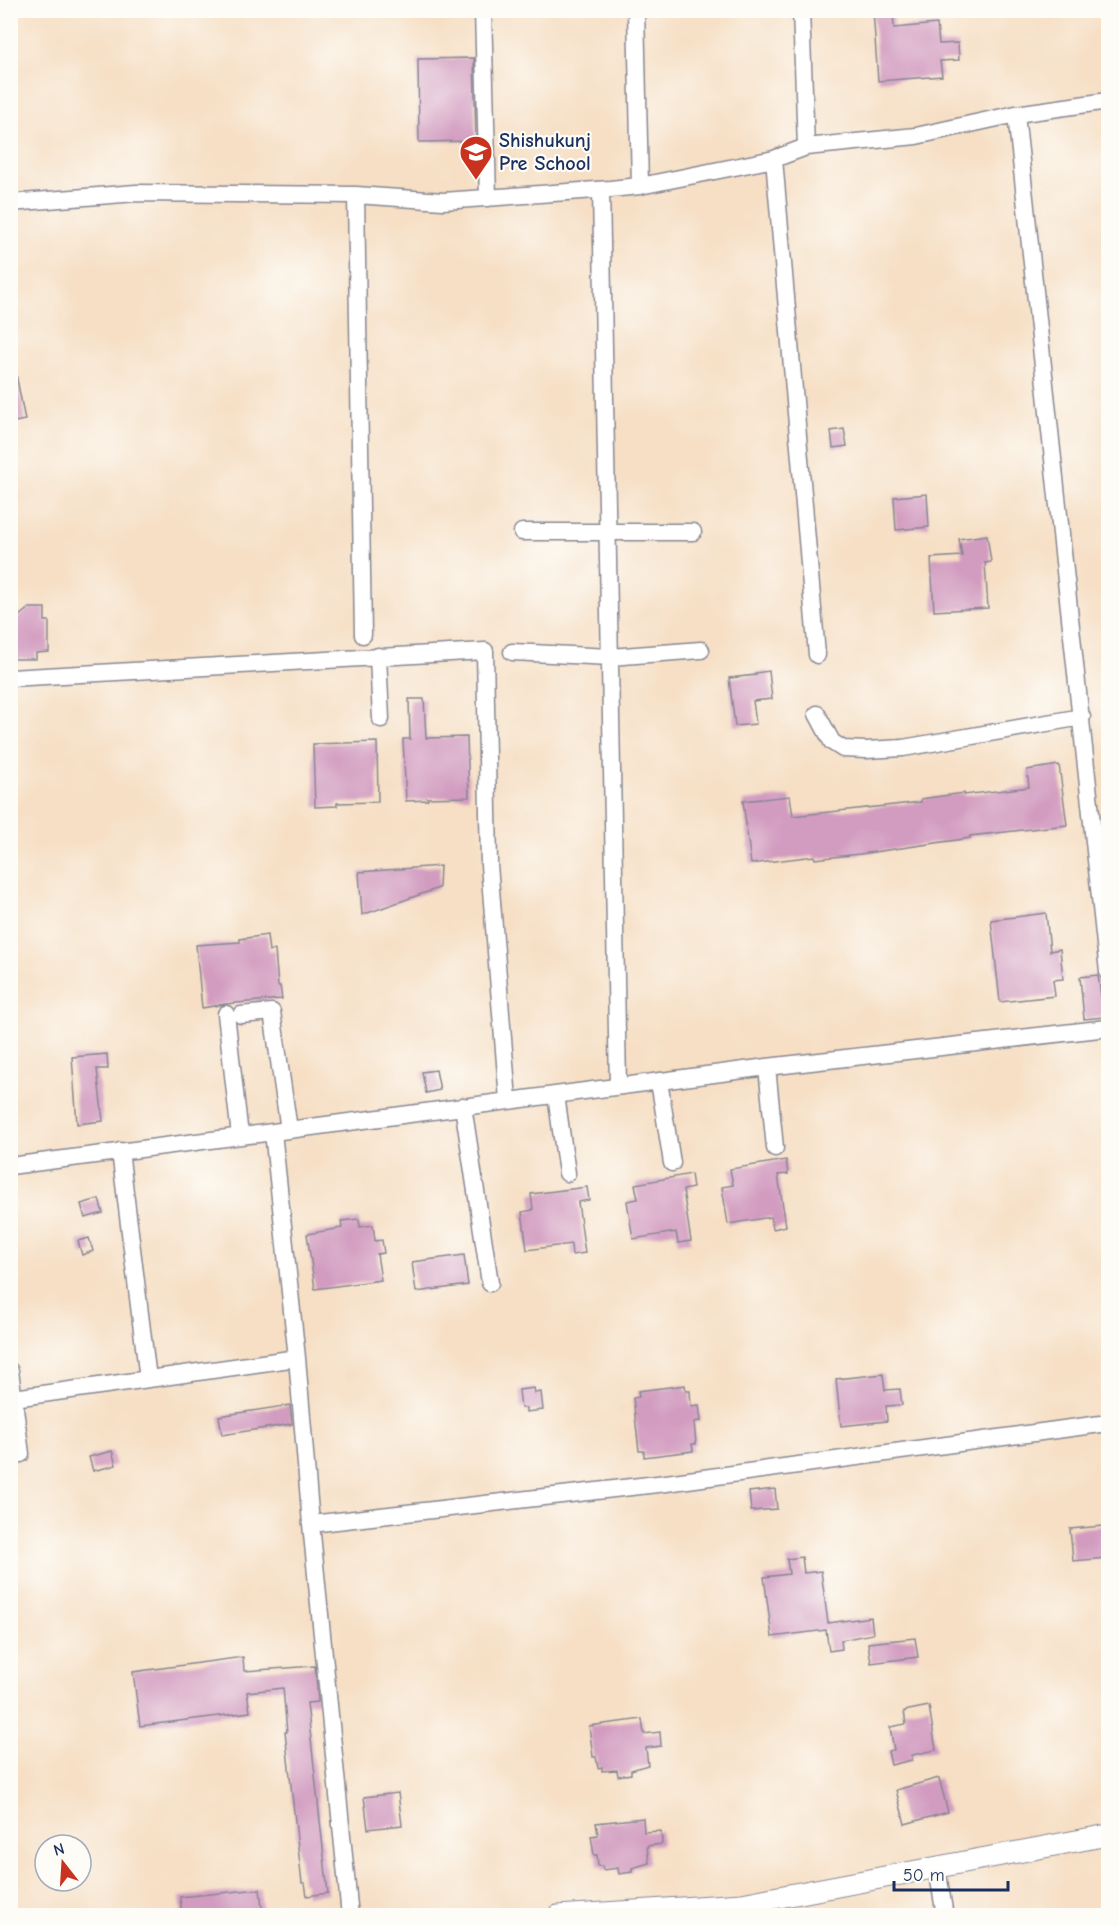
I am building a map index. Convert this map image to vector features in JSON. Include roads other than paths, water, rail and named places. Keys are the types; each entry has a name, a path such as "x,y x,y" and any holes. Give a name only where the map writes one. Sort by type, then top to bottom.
{"street":[{"path":"483,10 488,198"},
{"path":"636,10 640,186"},
{"path":"801,10 806,147"},
{"path":"10,203 136,193 356,195 443,201 601,190 640,186 774,159 806,147 916,136 1016,114 1108,101"},
{"path":"1016,114 1108,972"},
{"path":"774,159 817,655"},
{"path":"601,190 618,1086"},
{"path":"356,195 363,635"},
{"path":"522,532 693,532"},
{"path":"512,652 609,657 700,650"},
{"path":"10,678 485,651 489,865 508,1100"},
{"path":"378,656 381,719"},
{"path":"817,714 832,742 843,749 866,750 903,748 1082,717"},
{"path":"240,1136 233,1014 272,1012 311,1524 350,1916"},
{"path":"10,1166 767,1067 1108,1028"},
{"path":"767,1067 775,1148"},
{"path":"659,1081 672,1163"},
{"path":"556,1095 567,1173"},
{"path":"463,1106 490,1283"},
{"path":"120,1151 147,1379"},
{"path":"14,1398 297,1358"},
{"path":"10,1371 21,1454"},
{"path":"311,1524 666,1483 1108,1423"},
{"path":"558,1916 738,1910 1108,1835"},
{"path":"938,1868 945,1916"}],"place":[{"name":"Shishukunj Pre School","path":"476,181"}]}
